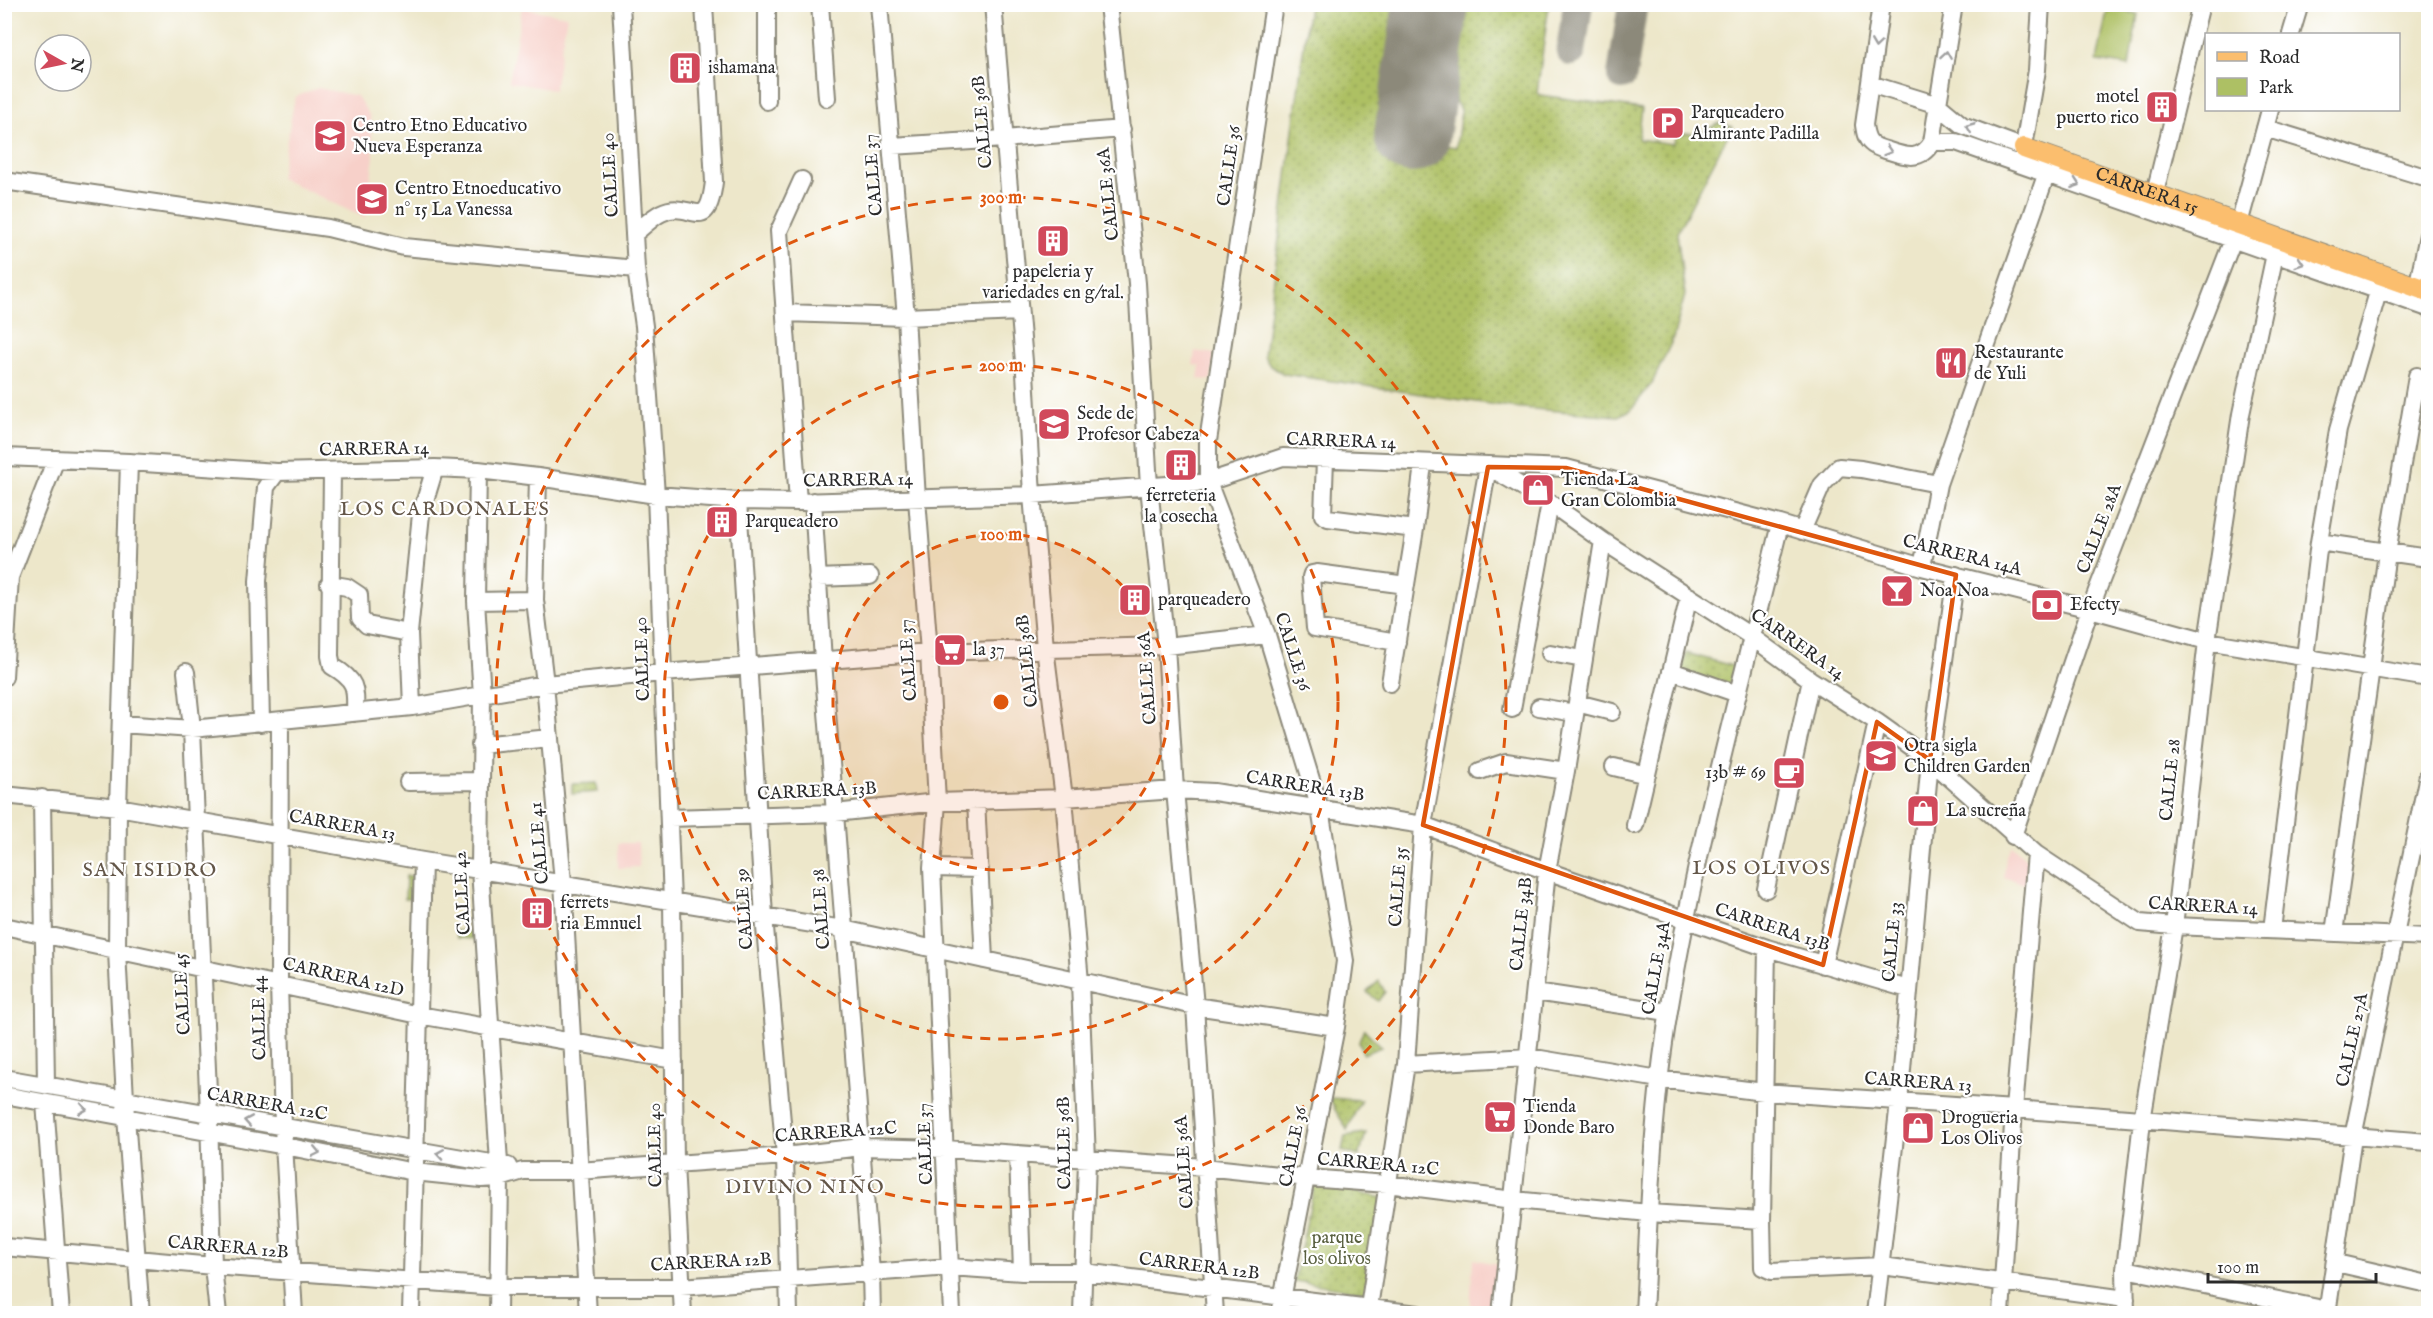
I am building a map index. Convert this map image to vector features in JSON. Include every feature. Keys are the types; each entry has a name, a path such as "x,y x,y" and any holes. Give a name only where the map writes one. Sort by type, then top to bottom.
{"main road":[{"name":"CARRERA 15","path":"2023,156 2422,297"}],"street":[{"path":"634,234 662,213 675,210 701,213 707,211 711,204 714,182 704,4"},
{"path":"767,4 767,101"},
{"path":"820,4 827,98"},
{"name":"CALLE 37","path":"879,4 906,317 929,652 937,802 932,868 952,1314"},
{"name":"CALLE 36B","path":"993,4 1032,495 1046,648 1064,798 1080,982 1087,1160 1082,1314"},
{"name":"CALLE 36A","path":"1108,4 1137,283 1149,487 1166,646 1175,790 1195,1006 1215,1314"},
{"name":"CALLE 36","path":"1274,4 1208,441 1208,482 1267,635 1320,809 1345,961 1336,1027 1308,1178 1279,1314"},
{"path":"1881,4 1864,125 1865,134 1872,144 1879,148 1911,157 1925,151 1932,142 1954,4"},
{"path":"2023,156 2037,70 2041,4"},
{"path":"2152,202 2201,4"},
{"path":"2291,33 2300,4"},
{"name":"CALLE 40","path":"622,5 636,270 644,326 656,495 672,901 675,1164 682,1314"},
{"name":"CARRERA 15","path":"1870,84 1938,105 1962,125 2023,156"},
{"name":"CALLE 28A","path":"2013,836 2090,609 2236,232 2270,111"},
{"path":"2265,128 2428,178"},
{"path":"892,146 1122,129"},
{"name":"CARRERA 15","path":"1932,142 1956,142 2023,156"},
{"path":"1922,567 1938,484 2049,166"},
{"name":"CALLE 38","path":"802,180 779,231 785,313 817,578 871,1272 872,1314"},
{"path":"4,181 328,228 404,247 636,270"},
{"name":"CARRERA 15","path":"2236,232 2275,254 2380,283"},
{"path":"2422,297 2428,235"},
{"name":"CALLE 28","path":"2126,1306 2125,1269 2142,1121 2174,926 2207,641 2241,414 2275,254"},
{"path":"2272,930 2319,542 2338,430 2380,283"},
{"path":"785,313 906,317 1019,312"},
{"path":"2334,933 2373,667 2387,553 2417,376"},
{"name":"CARRERA 14","path":"4,457 129,462 277,472 435,468 478,470 656,495 738,501 917,499 1032,495 1149,487 1208,482 1283,457 1488,466 1550,503 1603,541 1752,637 1811,680 1877,722 1930,760 2036,854 2140,923 2428,937"},
{"path":"4,677 7,577 56,459"},
{"path":"1325,459 1323,515 1328,518 1415,529"},
{"path":"129,462 118,807 117,952 126,1116 141,1314"},
{"path":"1390,682 1415,529 1423,464"},
{"name":"CARRERA 14A","path":"1488,466 1566,468 1780,524 1922,567 2207,641 2428,678"},
{"name":"CALLE 35","path":"1368,1311 1406,1065 1423,825 1488,466"},
{"path":"1802,531 1822,484 1839,467 1938,484"},
{"path":"412,707 409,633 421,514 435,468"},
{"name":"CALLE 42","path":"478,470 476,601 482,696 479,781 480,869 499,1170 498,1314"},
{"path":"257,471 266,487"},
{"path":"332,471 330,656 332,666 348,676 356,689 355,713"},
{"path":"261,723 258,581 266,487 277,472"},
{"name":"CALLE 41","path":"538,477 535,600 546,684 563,882 588,1314"},
{"name":"CALLE 39","path":"738,501 764,916 785,1156 789,1314"},
{"path":"1512,709 1550,503"},
{"name":"CALLE 34A","path":"1644,1314 1659,1079 1668,1011 1686,920 1780,524"},
{"name":"CALLE 34B","path":"1501,1314 1547,871 1566,771 1603,541"},
{"path":"2319,542 2428,558"},
{"path":"1397,642 1315,628 1311,577 1312,574 1317,573 1406,585"},
{"name":"CALLE 33","path":"1875,1314 1899,1102 1930,760 1956,575"},
{"path":"817,578 870,576"},
{"path":"329,584 347,587 359,595 360,618 367,625 409,633"},
{"path":"1635,825 1689,596"},
{"path":"476,601 535,600"},
{"path":"121,724 192,729 412,707 546,684 663,673 929,652 1166,646 1267,635"},
{"path":"1550,654 1583,659"},
{"path":"1671,671 1738,694"},
{"name":"CALLE 45","path":"186,672 192,729 210,1133 213,1266 218,1314"},
{"path":"1766,889 1811,680"},
{"path":"1539,707 1612,712"},
{"name":"CALLE 44","path":"280,721 279,983 283,1127 294,1314"},
{"path":"1823,965 1877,722"},
{"path":"480,745 550,738"},
{"path":"1480,771 1506,762 1566,771"},
{"path":"1614,766 1647,775"},
{"name":"CALLE 27A","path":"2328,1312 2353,1137 2428,775"},
{"path":"408,783 479,781"},
{"name":"CARRERA 13B","path":"669,818 835,813 937,802 1064,798 1175,790 1214,792 1423,825 1767,948 1908,989"},
{"name":"CARRERA 13","path":"4,795 118,807 423,861 843,929 1195,1006 1336,1027"},
{"path":"42,798 46,1085"},
{"path":"976,800 984,960"},
{"path":"2001,1314 2014,1109 2036,854"},
{"path":"411,1314 410,1281 423,861"},
{"path":"932,868 980,869"},
{"name":"CARRERA 12D","path":"4,926 117,952 279,983 419,1015 490,1029 573,1040 674,1060"},
{"path":"1767,948 1763,1267 1772,1271 1882,1266 2004,1283 2126,1306"},
{"path":"1535,992 1668,1011"},
{"name":"CARRERA 13","path":"1406,1065 1529,1058 1659,1079 1764,1092 2014,1109 2428,1142"},
{"name":"CARRERA 12C","path":"4,1078 415,1150 499,1170 523,1172 578,1171 785,1156 861,1147 946,1149 1204,1167 1387,1184 1514,1200 1649,1213 1762,1220"},
{"name":"CARRERA 12C","path":"4,1095 126,1116 414,1172 481,1179 499,1170"},
{"path":"45,1103 61,1314"},
{"path":"1018,1154 1022,1272"},
{"name":"CARRERA 12B","path":"4,1247 138,1260 497,1287 680,1287 950,1266 1022,1272 1084,1272 1282,1296 1368,1311 1418,1314"},
{"path":"2336,1263 2428,1284"},
{"path":"2125,1269 2328,1312"}],"highlighted area":[{"path":"1488,467 1566,468 1956,575 1930,760 1877,722 1823,965 1423,825"}],"shaded area":[{"path":"522,8 567,16 554,90 509,82"},
{"name":"Centro Etno Educativo Nueva Esperanza","path":"318,88 357,96 370,116 374,157 365,218 280,178 295,97"},
{"path":"1195,351 1215,354 1211,380 1198,379 1200,366 1193,365"},
{"path":"618,843 638,843 639,867 618,868"},
{"path":"2012,845 2030,863 2033,887 2004,877 2006,856"},
{"path":"1473,1259 1497,1264 1494,1310 1470,1308"}],"green space":[{"path":"1458,4 1549,5 1537,93 1642,109 1638,139 1673,144 1677,132 1698,134 1719,123 1732,127 1677,233 1685,295 1673,339 1652,383 1631,410 1618,416 1510,407 1284,374 1270,366 1264,356 1309,5 1406,5 1389,139 1456,147 1461,112 1447,85"},
{"path":"2108,7 2138,14 2129,66 2097,61"},
{"path":"1686,653 1736,667 1728,687 1681,673"},
{"path":"596,783 597,792 572,794 572,784"},
{"path":"406,876 413,876 411,899 405,899"},
{"path":"457,931 478,932 477,939 457,938"},
{"path":"1379,981 1385,992 1378,1001 1367,992"},
{"path":"1364,1029 1381,1047 1363,1054 1359,1042"},
{"path":"1330,1098 1361,1100 1347,1130 1333,1107"},
{"path":"1366,1133 1359,1156 1342,1151 1345,1136"},
{"name":"parque los olivos","path":"1315,1183 1383,1198 1365,1292 1294,1281"}],"taxiway":[{"path":"1571,51 1578,4"},
{"path":"1622,75 1633,4"}],"runway":[{"path":"1412,135 1431,4"}],"place":[{"name":"ishamana","path":"685,68"},
{"name":"motel puerto rico","path":"2162,107"},
{"name":"Parqueadero Almirante Padilla","path":"1668,123"},
{"name":"Centro Etno Educativo Nueva Esperanza","path":"330,136"},
{"name":"Centro Etnoeducativo n° 15 La Vanessa","path":"372,199"},
{"name":"papeleria y variedades en g/ral.","path":"1053,241"},
{"name":"Restaurante de Yuli","path":"1951,363"},
{"name":"Sede de Profesor Cabeza","path":"1054,424"},
{"name":"ferreteria la cosecha","path":"1181,465"},
{"name":"Tienda La Gran Colombia","path":"1538,490"},
{"name":"Parqueadero","path":"722,522"},
{"name":"Noa Noa","path":"1897,591"},
{"name":"parqueadero","path":"1135,600"},
{"name":"Efecty","path":"2047,605"},
{"name":"la 37","path":"950,650"},
{"name":"Otra sigla Children Garden","path":"1881,756"},
{"name":"13b # 69","path":"1789,773"},
{"name":"La sucreña","path":"1923,811"},
{"name":"ferrets ria Emnuel","path":"537,913"},
{"name":"Tienda Donde Baro","path":"1500,1117"},
{"name":"Drogueria Los Olivos","path":"1918,1128"}],"district":[{"name":"LOS CARDONALES","path":"445,509"},
{"name":"LOS OLIVOS","path":"1762,868"},
{"name":"SAN ISIDRO","path":"150,870"},
{"name":"DIVINO NIÑO","path":"805,1187"}]}
